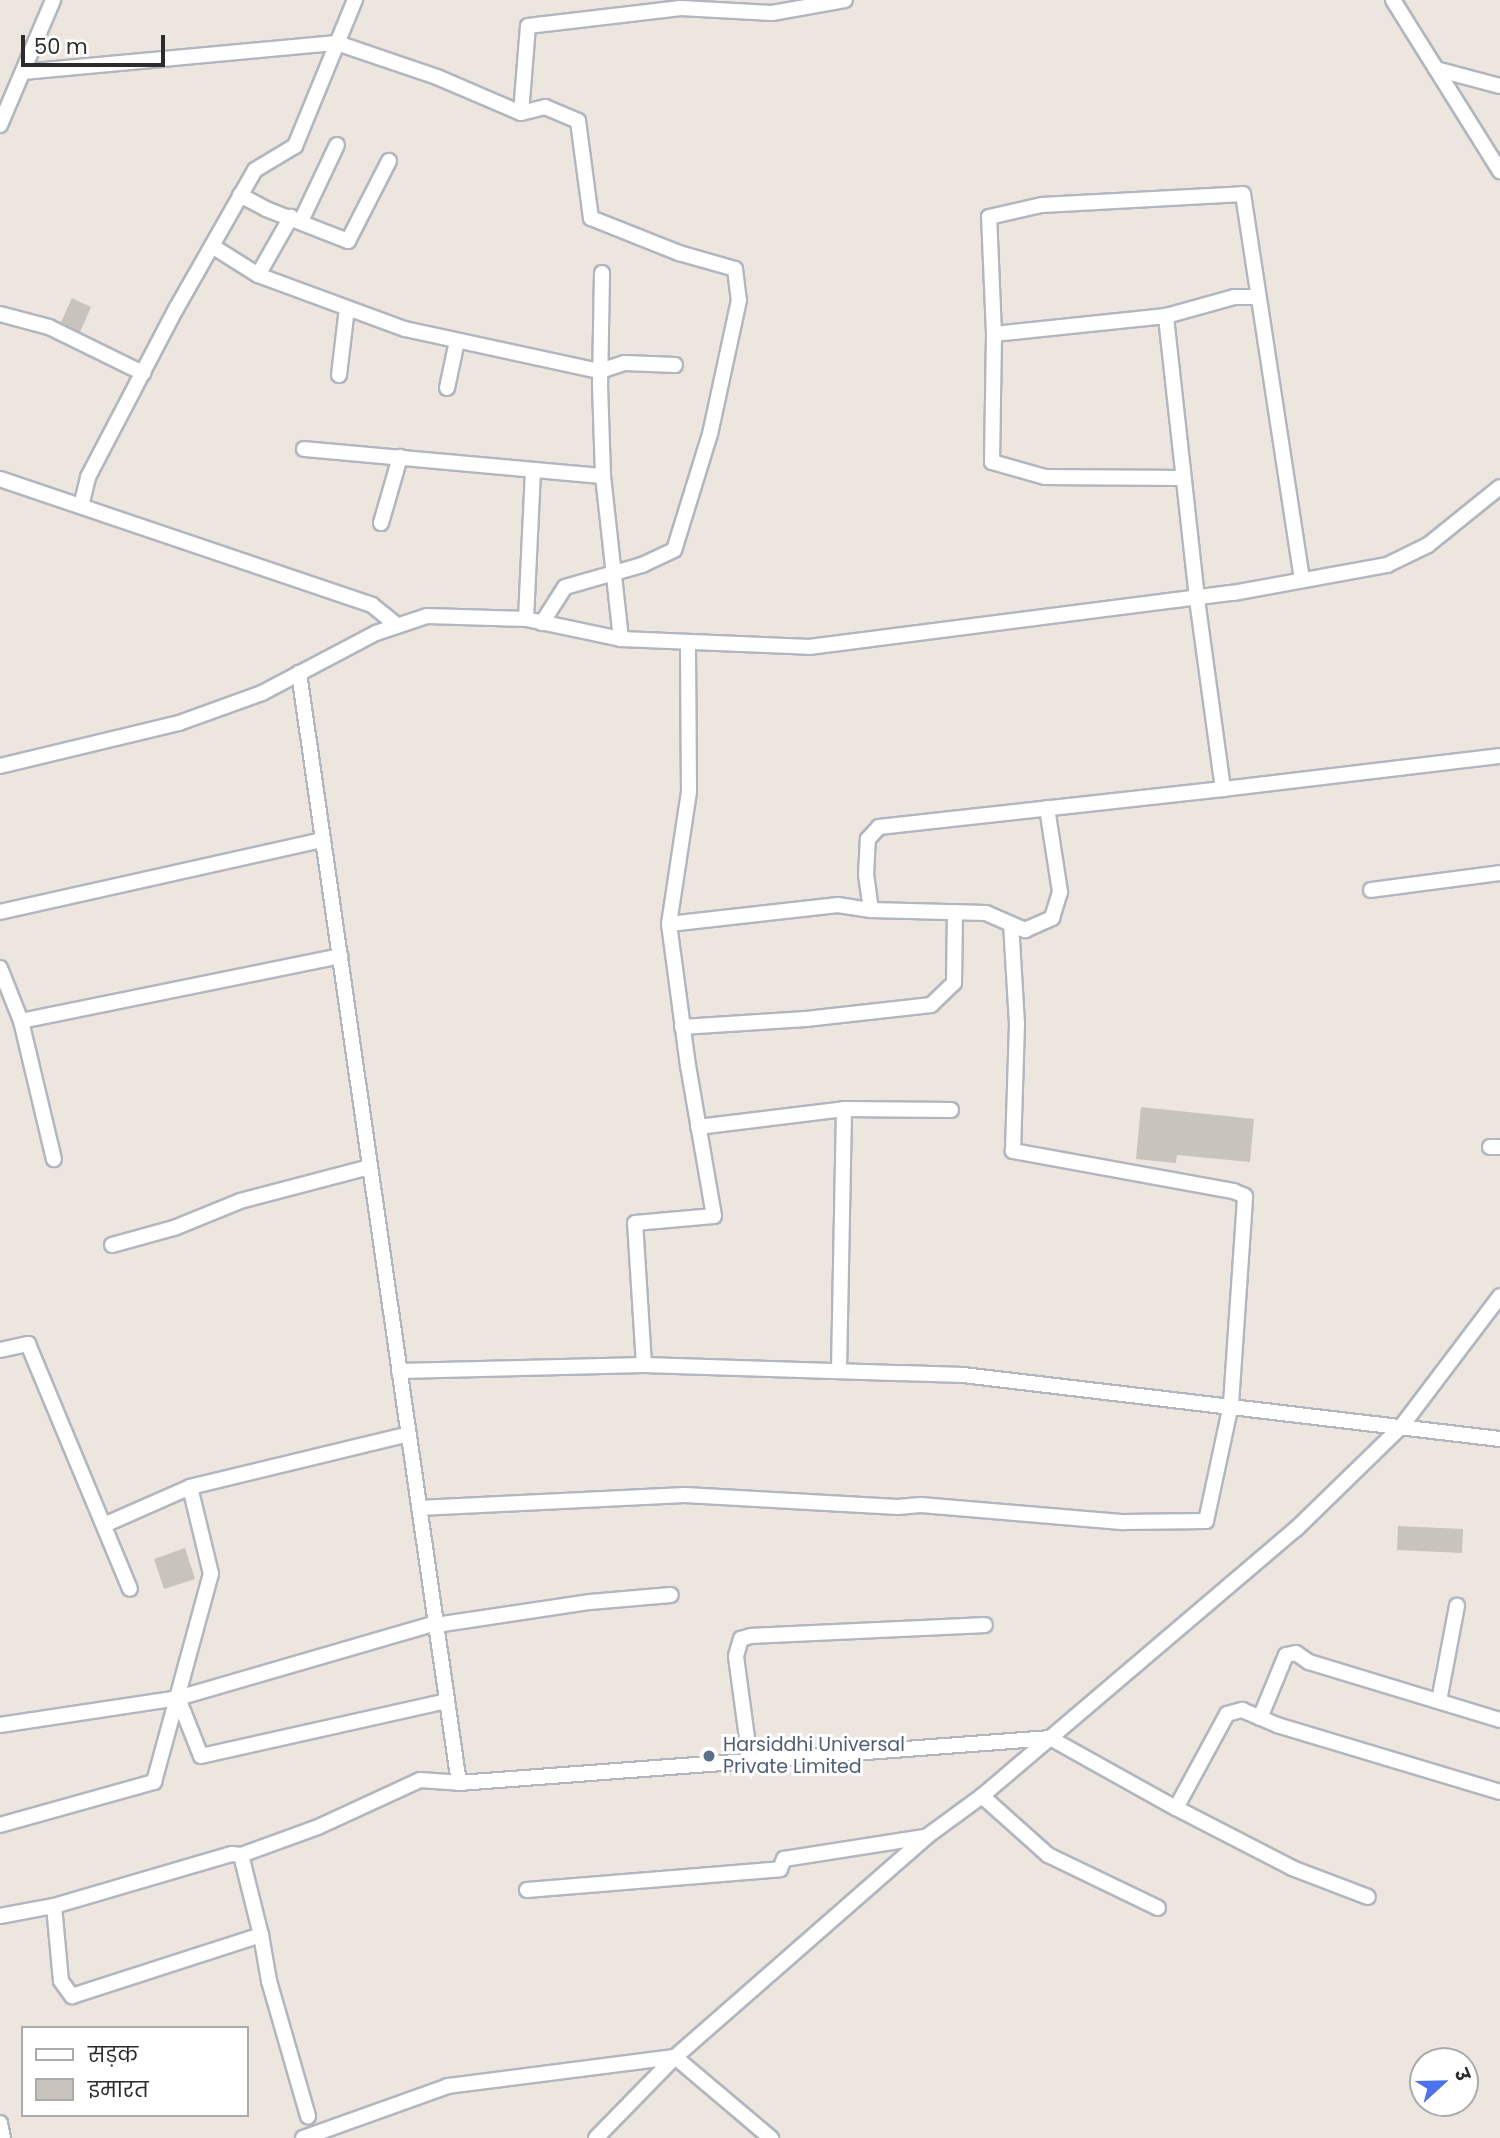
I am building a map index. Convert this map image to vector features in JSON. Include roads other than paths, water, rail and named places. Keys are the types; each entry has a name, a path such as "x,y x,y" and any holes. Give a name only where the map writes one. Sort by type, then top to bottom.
{"street":[{"path":"0,125 53,0"},
{"path":"80,506 89,477 240,195 255,170 295,146 355,0"},
{"path":"521,113 528,26 681,8 772,13 845,0"},
{"path":"1393,0 1500,171"},
{"path":"23,72 337,43 437,77 521,113 545,107 578,121 591,218 678,253 735,270 739,300 716,407 674,550 614,574 565,587 542,623"},
{"path":"1436,69 1500,86"},
{"path":"258,275 296,219 337,145"},
{"path":"240,195 266,209 348,241 389,160"},
{"path":"1183,478 1045,478 992,462 994,334 989,217 1042,205 1243,194 1302,580"},
{"path":"212,246 258,275 405,329 600,371 625,363 675,365"},
{"path":"602,273 600,371 603,476 621,639"},
{"path":"994,334 1166,316 1234,297 1257,297"},
{"path":"339,375 347,308"},
{"path":"0,314 49,327 143,373"},
{"path":"1166,316 1197,598 1223,789"},
{"path":"447,388 457,341"},
{"path":"304,449 603,476"},
{"path":"381,523 400,457"},
{"path":"526,619 533,470"},
{"path":"0,478 372,605 398,626"},
{"path":"0,766 179,723 262,693 376,633 427,616 526,619 621,639 809,647 1197,598 1387,565 1428,545 1500,487"},
{"path":"644,1365 635,1223 713,1216 668,924 689,792 688,642"},
{"path":"299,673 459,1783"},
{"path":"871,910 866,875 869,839 879,827 1500,756"},
{"path":"668,924 838,905 871,910 986,914 1025,930 1052,918 1060,892 1047,808"},
{"path":"0,912 323,840"},
{"path":"1371,890 1500,873"},
{"path":"682,1027 806,1019 931,1004 954,984 955,912"},
{"path":"419,1508 685,1495 898,1507 920,1505 1124,1522 1206,1521 1231,1407 1245,1196 1233,1191 1013,1151 1017,1024 1011,924"},
{"path":"21,1021 340,956"},
{"path":"0,968 21,1021 54,1159"},
{"path":"698,1127 844,1109 951,1110"},
{"path":"839,1370 844,1109"},
{"path":"112,1245 174,1228 240,1201 370,1167"},
{"path":"596,2138 675,2057 926,1837 982,1796 1296,1529 1401,1427 1500,1296"},
{"path":"0,1350 27,1344 130,1589"},
{"path":"399,1371 644,1365 963,1375 1500,1439"},
{"path":"104,1525 190,1487 409,1434"},
{"path":"0,1825 155,1782 211,1574 190,1487"},
{"path":"0,1725 178,1698 436,1624 590,1602 671,1595"},
{"path":"1439,1701 1457,1606"},
{"path":"750,1760 736,1656 741,1639 751,1636 985,1625"},
{"path":"1260,1718 1286,1655 1296,1653 1309,1662 1500,1720"},
{"path":"178,1698 201,1756 447,1701"},
{"path":"1176,1808 1227,1714 1242,1710 1260,1718 1500,1792"},
{"path":"0,1916 54,1906 232,1854 241,1855 318,1827 420,1780 459,1783 1050,1738 1292,1868 1368,1897"},
{"path":"982,1796 1048,1855 1158,1908"},
{"path":"527,1890 780,1869 784,1859 926,1837"},
{"path":"241,1855 261,1935 269,1981 308,2116"},
{"path":"54,1906 61,1981 72,1996 261,1935"},
{"path":"303,2138 448,2086 675,2057 771,2138"},
{"path":"0,2123 3,2138"}],"place":[{"name":"Harsiddhi Universal Private Limited","path":"709,1756"}]}
